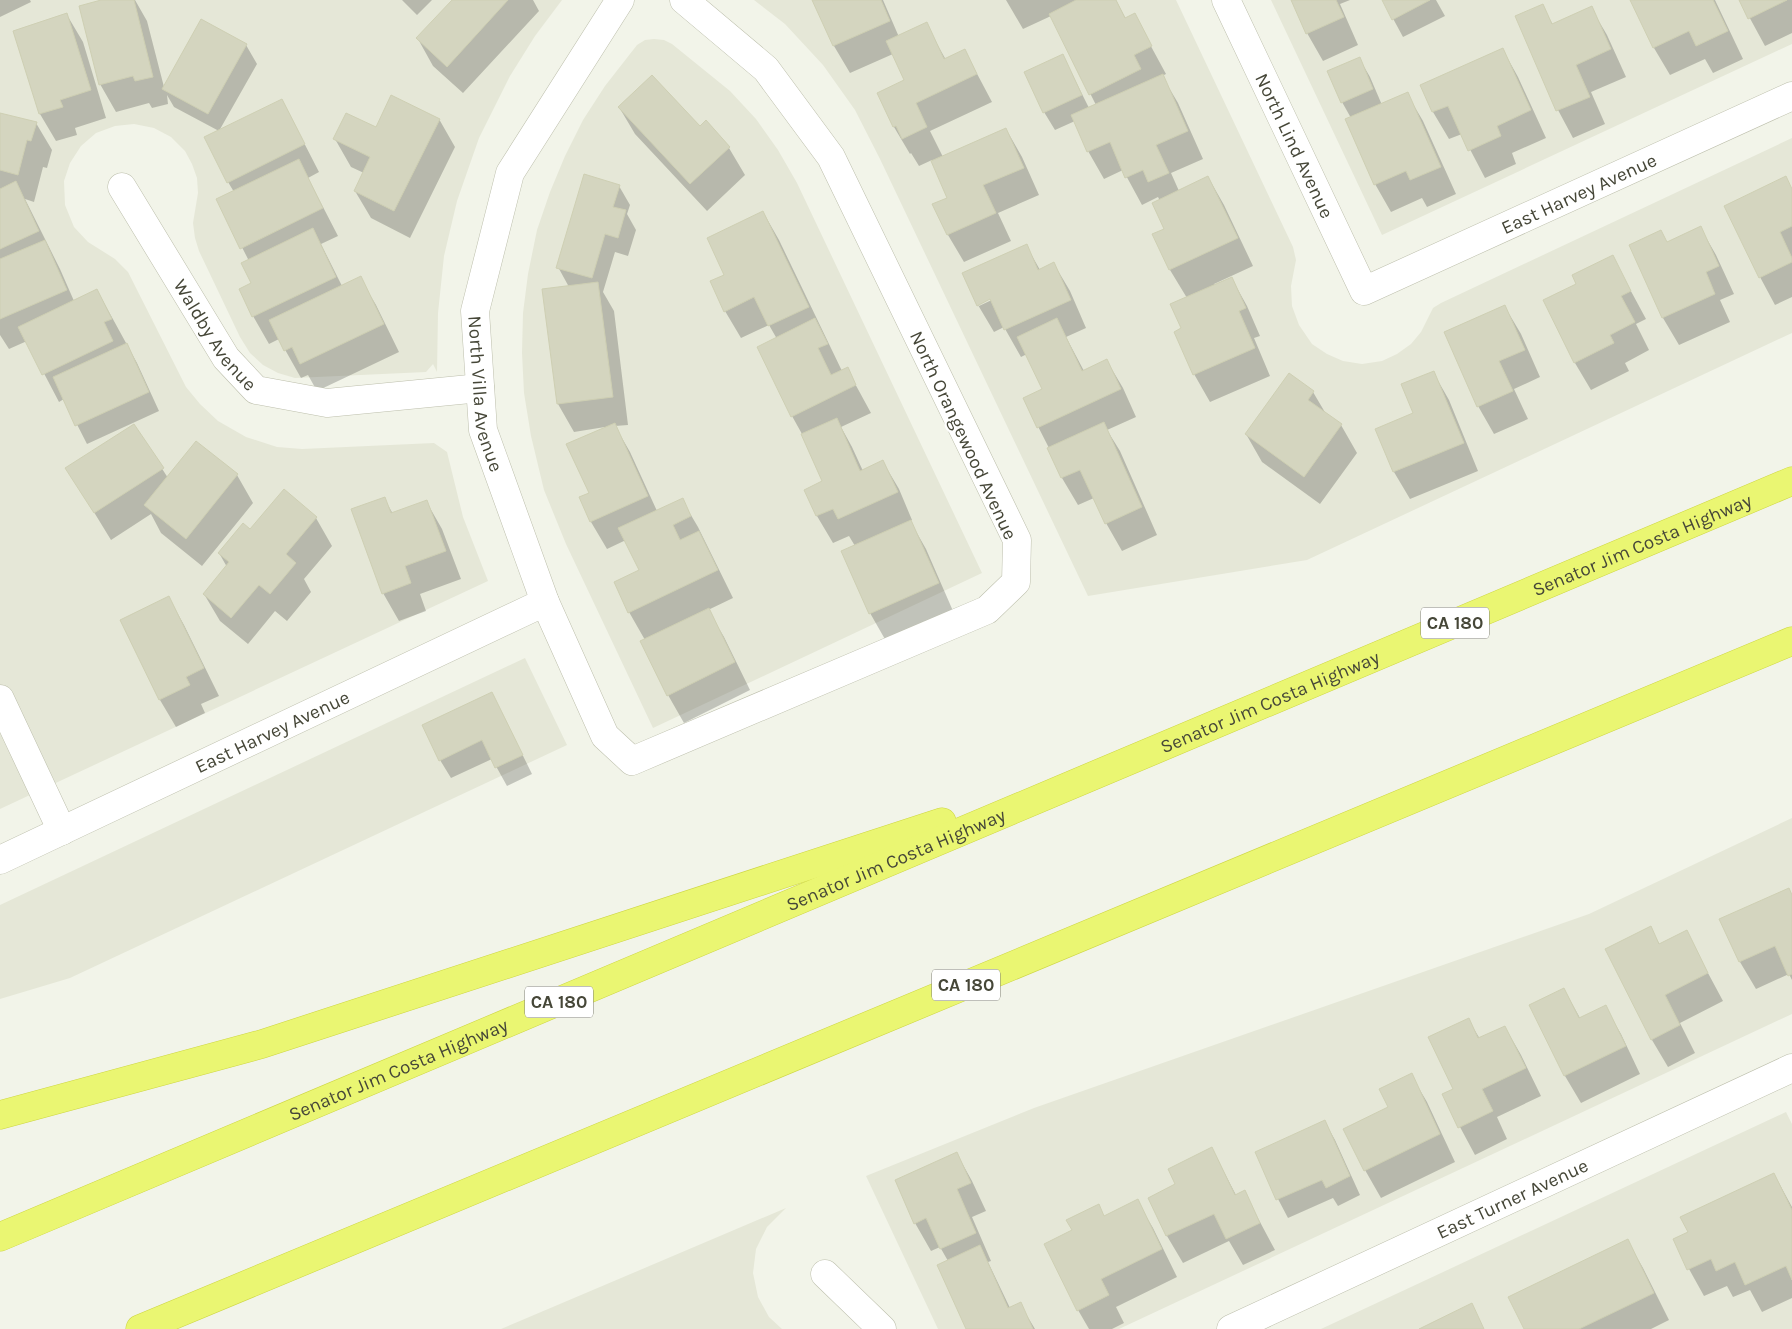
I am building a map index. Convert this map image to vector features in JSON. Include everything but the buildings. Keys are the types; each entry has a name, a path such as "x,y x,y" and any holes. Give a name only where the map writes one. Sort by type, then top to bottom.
{"highway":[{"name":"Senator Jim Costa Highway","path":"0,1237 1792,481"},
{"name":"CA 180","path":"140,1329 1792,641"},
{"path":"0,1115 262,1044 1117,765"}],"street":[{"name":"North Villa Avenue","path":"620,0 510,173 475,311 483,430 545,602 605,736 632,762"},
{"name":"North Orangewood Avenue","path":"632,762 987,610 1016,582 1017,540 831,157 766,69 684,0"},
{"name":"North Lind Avenue","path":"1226,0 1364,292"},
{"name":"East Harvey Avenue","path":"1364,292 1792,96"},
{"name":"Waldby Avenue","path":"122,187 226,358 256,390 327,403 480,388"},
{"name":"East Harvey Avenue","path":"0,860 545,602"},
{"path":"0,699 62,831"},
{"name":"East Turner Avenue","path":"1231,1329 1792,1068"},
{"path":"825,1274 882,1329"}],"shaded area":[{"path":"0,0 562,0 535,36 510,76 479,138 457,201 444,256 438,313 437,372 433,364 426,372 295,378 278,373 263,365 250,353 240,337 199,251 193,223 198,193 197,178 185,151 171,137 154,128 134,124 115,126 96,133 81,146 70,163 64,181 65,205 74,227 88,242 115,259 128,272 186,387 200,404 218,421 246,437 277,447 302,449 434,443 447,452 463,517 488,581 0,809"},
{"path":"754,0 1176,0 1293,247 1296,260 1291,286 1292,306 1299,325 1312,344 1327,354 1343,361 1362,364 1382,361 1397,354 1411,344 1421,332 1433,308 1441,303 1792,138 1792,333 1307,560 1088,596 855,110 823,65 785,24"},
{"path":"1271,0 1792,0 1792,44 1382,235"},
{"path":"645,40 664,40 672,44 730,91 756,119 778,150 797,183 982,573 653,728 566,544 544,490 531,436 524,393 522,353 523,313 528,274 537,230 565,156 583,120 605,86 637,45"},
{"path":"525,658 567,745 70,978 0,999 0,905"},
{"path":"1792,818 1792,1014 1119,1329 938,1329 866,1176 1034,1108 1589,914"},
{"path":"1786,1112 1792,1124 1792,1329 1321,1329"},
{"path":"786,1208 767,1227 756,1249 753,1273 758,1297 769,1317 782,1329 501,1329"}]}
